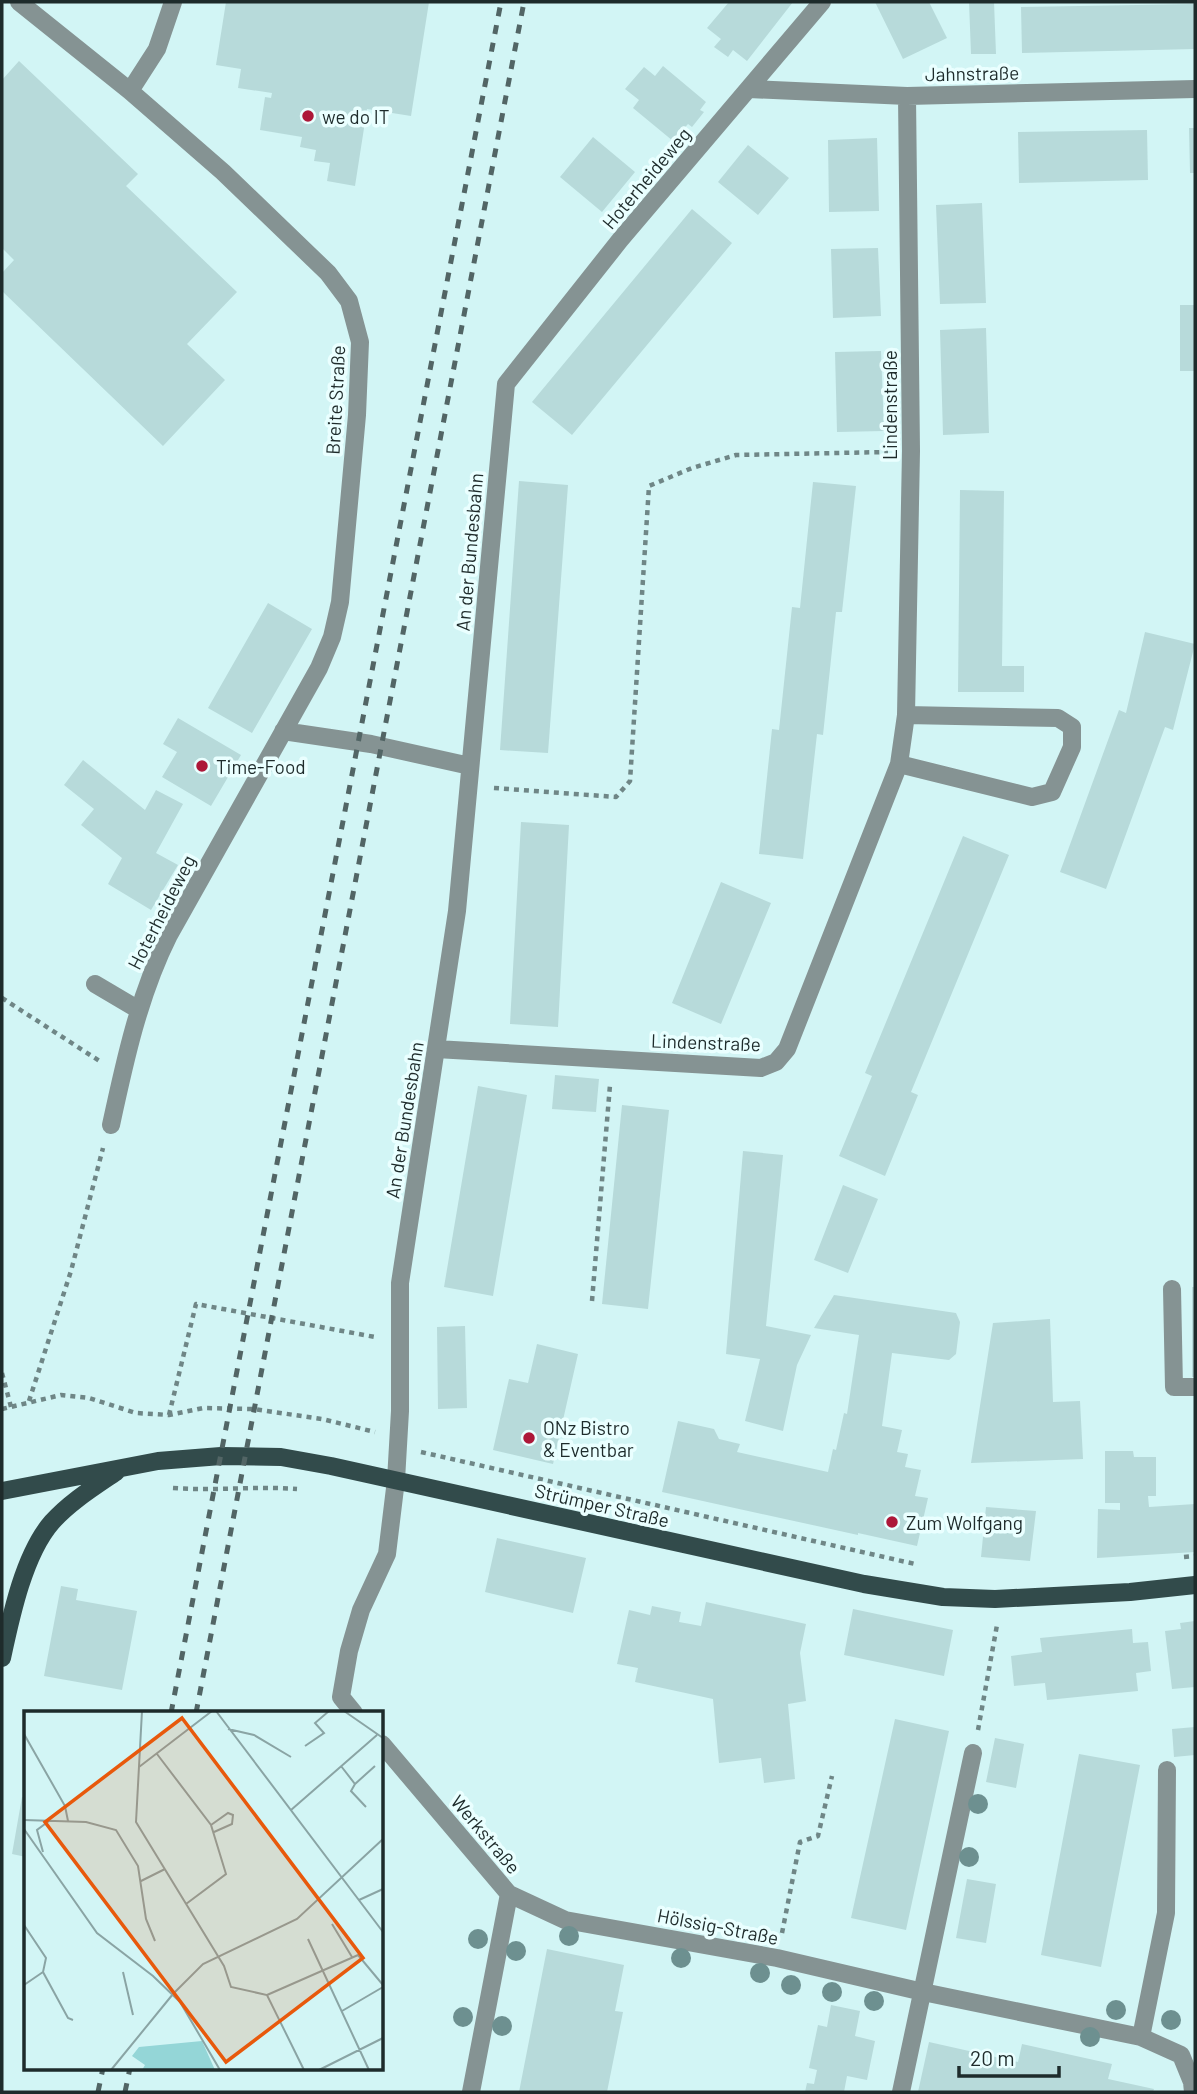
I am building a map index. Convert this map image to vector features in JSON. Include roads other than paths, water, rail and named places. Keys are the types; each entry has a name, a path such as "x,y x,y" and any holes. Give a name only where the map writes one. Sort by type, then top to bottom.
{"main road":[{"name":"Strümper Straße","path":"2,1491 158,1461 245,1455 281,1457 864,1584 943,1597 995,1599 1130,1592 1195,1584"},
{"path":"2,1658 29,1560 52,1522 79,1497 121,1469"}],"street":[{"name":"Breite Straße","path":"19,2 131,91 223,172 328,273 349,301 360,342 357,415 340,602 332,637"},
{"path":"131,91 158,50 173,2"},
{"name":"Hoterheideweg","path":"506,384 620,240 822,2"},
{"name":"Breite Straße","path":"2,6 43,22"},
{"name":"Jahnstraße","path":"749,89 906,96 1195,89"},
{"name":"Lindenstraße","path":"436,1049 761,1068 776,1062 787,1049 899,764 906,715 911,451 906,96"},
{"name":"An der Bundesbahn","path":"396,1480 400,1411 400,1283 457,911 506,384"},
{"name":"Hoterheideweg","path":"111,1125 139,1010 154,965 319,668 332,637"},
{"path":"899,764 1032,797 1052,792 1072,747 1072,727 1058,718 906,715"},
{"path":"284,732 371,744 470,766"},
{"path":"95,984 139,1010"},
{"path":"1172,1289 1174,1387 1195,1387"},
{"path":"352,1711 341,1697 347,1662 361,1610 387,1554 396,1480"},
{"name":"Werkstraße","path":"383,1745 509,1894 471,2092"},
{"path":"901,2092 973,1753"},
{"path":"1140,2037 1166,1913 1167,1770"},
{"name":"Hölssig-Straße","path":"509,1894 565,1920 777,1958 923,1992 1140,2037 1181,2055 1192,2082 1193,2092"}],"railway":[{"path":"171,1711 501,2"},
{"path":"196,1711 524,2"},
{"path":"98,2092 103,2070"},
{"path":"125,2092 130,2070"}],"place":[{"name":"we do IT","path":"308,116"},
{"name":"Time-Food","path":"202,766"},
{"name":"ONz Bistro & Eventbar","path":"529,1438"},
{"name":"Zum Wolfgang","path":"892,1522"}]}
